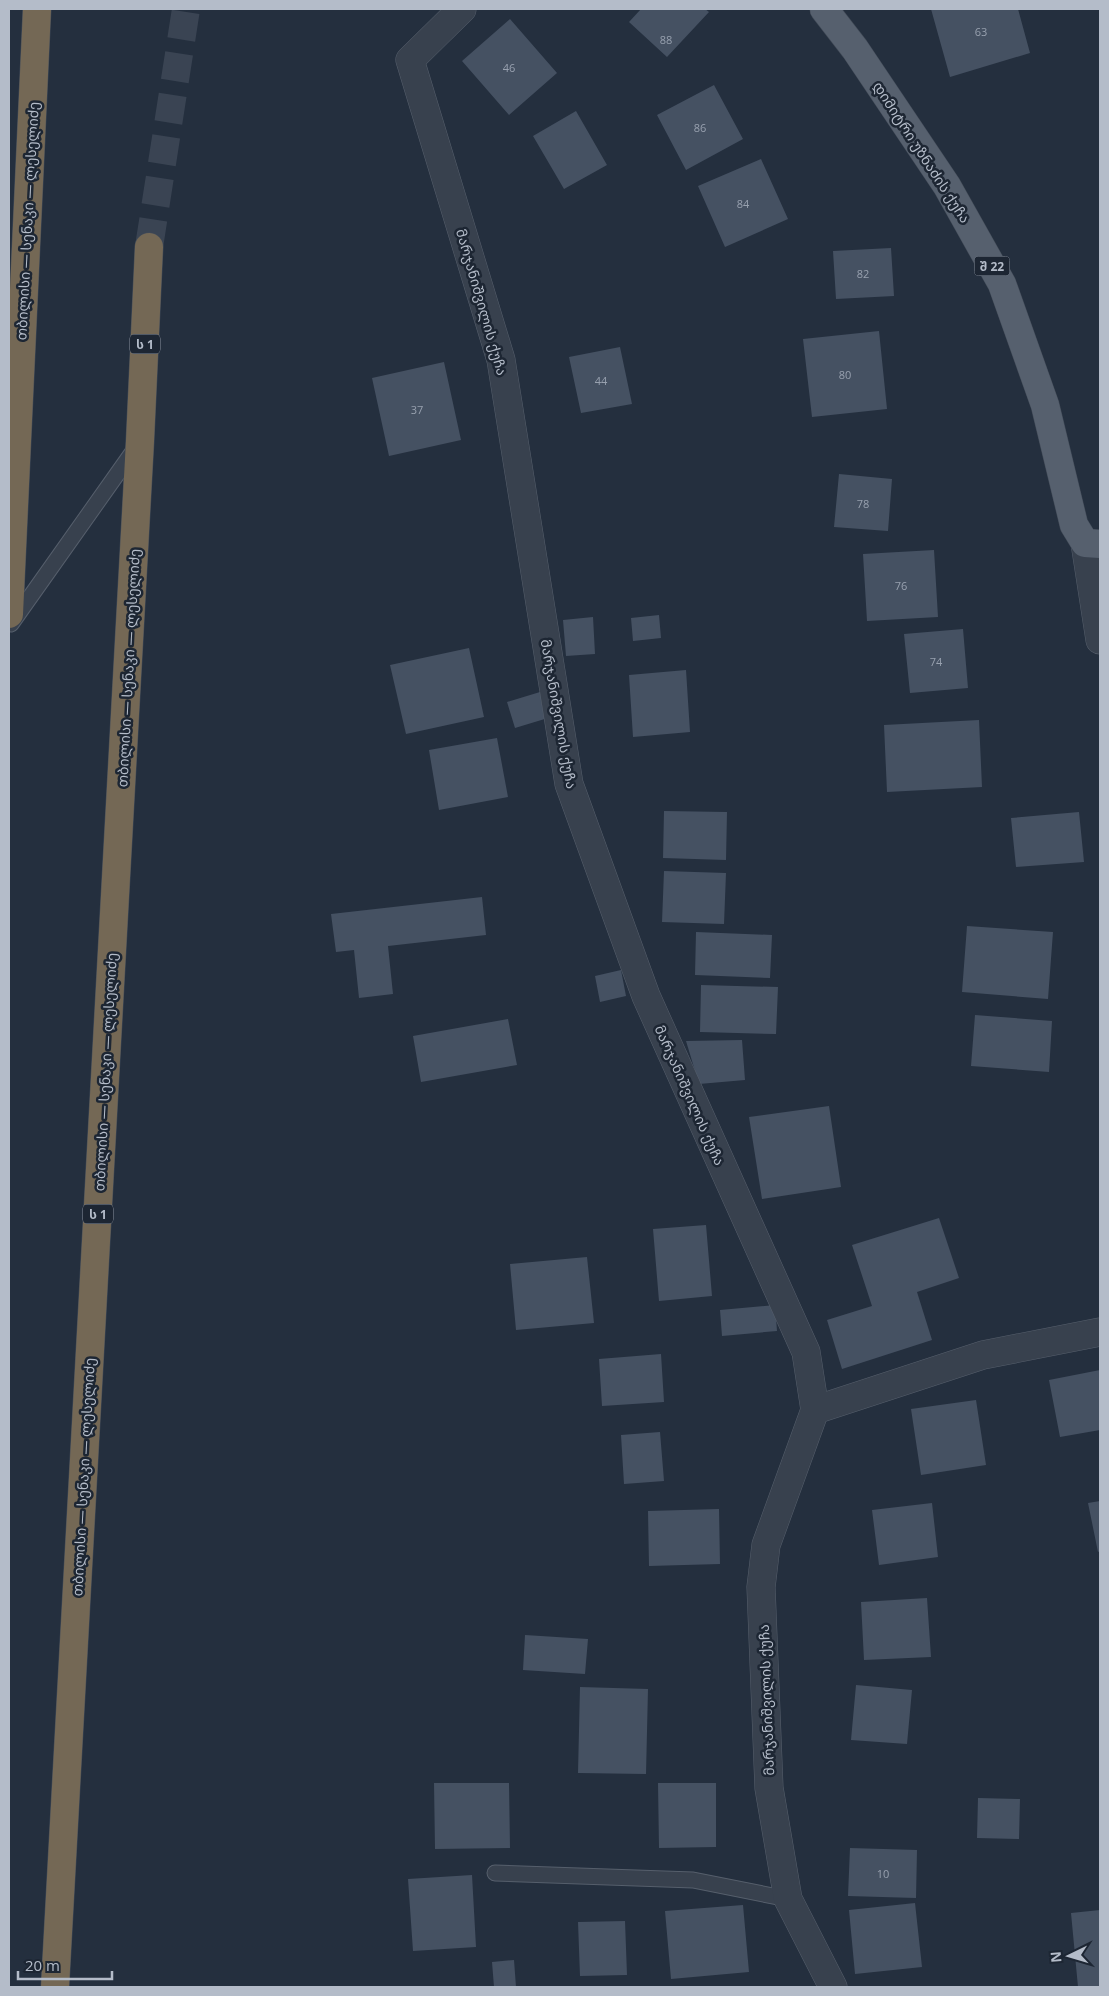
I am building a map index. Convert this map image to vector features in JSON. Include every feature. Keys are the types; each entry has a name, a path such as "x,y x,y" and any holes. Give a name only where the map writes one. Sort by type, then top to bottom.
{"highway":[{"name":"თბილისი — სენაკი — ლესელიძე","path":"9,614 37,9"},
{"name":"თბილისი — სენაკი — ლესელიძე","path":"55,1987 149,247"}],"main road":[{"name":"დიმიტრი უზნაძის ქუჩა","path":"824,9 855,49 947,186 1002,284 1045,404 1074,525 1093,543"}],"street":[{"name":"მარჯანიშვილის ქუჩა","path":"462,9 410,60 501,360 569,784 646,996 806,1352 815,1410 766,1545 761,1587 769,1788 788,1900 833,1987"},
{"path":"1093,543 1100,640"},
{"path":"815,1410 983,1355 1100,1332"}],"lane":[{"path":"9,627 140,441"},
{"path":"495,1873 693,1880 788,1900"}],"building":[{"path":"641,9 705,9 709,12 667,57 629,22"},
{"path":"931,9 1018,9 1030,53 950,77"},
{"path":"510,19 557,73 509,115 462,61"},
{"path":"714,85 743,139 686,170 657,115"},
{"path":"576,111 607,165 564,189 533,136"},
{"path":"761,159 788,219 725,247 698,186"},
{"path":"891,248 894,296 836,299 833,251"},
{"path":"879,331 887,409 812,417 803,339"},
{"path":"620,347 632,404 581,413 569,357"},
{"path":"444,362 461,440 389,456 372,378"},
{"path":"839,474 892,479 888,531 834,527"},
{"path":"934,550 938,617 867,621 863,554"},
{"path":"659,615 661,638 633,641 631,618"},
{"path":"593,617 595,654 566,656 563,620"},
{"path":"963,629 968,688 910,693 904,634"},
{"path":"469,648 484,717 406,734 390,665"},
{"path":"686,670 690,732 633,737 629,675"},
{"path":"540,692 548,718 515,728 507,702"},
{"path":"979,720 982,787 887,792 884,725"},
{"path":"497,738 508,797 439,810 429,750"},
{"path":"664,811 727,812 726,860 663,858"},
{"path":"1079,812 1084,862 1016,867 1011,818"},
{"path":"664,871 726,873 724,924 662,922"},
{"path":"482,897 486,935 388,946 393,994 359,998 354,950 336,952 331,914"},
{"path":"967,926 1053,932 1048,999 962,992"},
{"path":"696,932 772,935 770,978 695,975"},
{"path":"621,970 626,996 600,1002 595,976"},
{"path":"701,985 778,987 776,1034 700,1032"},
{"path":"975,1015 1052,1021 1049,1072 971,1066"},
{"path":"508,1019 517,1065 421,1082 413,1036"},
{"path":"742,1040 745,1080 699,1084 686,1041"},
{"path":"829,1106 841,1187 762,1199 749,1117"},
{"path":"939,1218 959,1278 917,1292 932,1340 842,1369 827,1320 872,1306 852,1245"},
{"path":"706,1225 712,1296 659,1301 653,1229"},
{"path":"587,1257 594,1323 516,1330 510,1264"},
{"path":"775,1305 777,1331 722,1336 720,1310"},
{"path":"661,1354 664,1402 602,1406 599,1359"},
{"path":"1100,1370 1100,1430 1060,1437 1049,1380"},
{"path":"976,1400 986,1465 921,1475 911,1409"},
{"path":"660,1432 664,1481 624,1484 621,1435"},
{"path":"1100,1501 1100,1551 1098,1552 1088,1503"},
{"path":"932,1503 938,1557 879,1565 872,1510"},
{"path":"719,1509 720,1564 649,1566 648,1511"},
{"path":"927,1598 931,1657 864,1660 861,1602"},
{"path":"525,1635 588,1639 585,1674 523,1670"},
{"path":"856,1685 912,1690 907,1744 851,1740"},
{"path":"580,1687 648,1689 646,1774 578,1773"},
{"path":"434,1783 509,1783 510,1848 435,1849"},
{"path":"658,1783 716,1783 716,1847 659,1848"},
{"path":"978,1798 1020,1799 1019,1839 977,1838"},
{"path":"850,1848 917,1850 916,1898 848,1896"},
{"path":"472,1875 476,1947 413,1951 408,1879"},
{"path":"915,1903 922,1967 855,1974 849,1910"},
{"path":"743,1905 749,1972 671,1979 665,1911"},
{"path":"1100,1910 1100,1987 1078,1987 1071,1913"},
{"path":"625,1921 627,1975 580,1976 578,1922"},
{"path":"514,1960 516,1987 494,1987 492,1962"}],"tunnel":[{"path":"149,247 186,9"}]}
